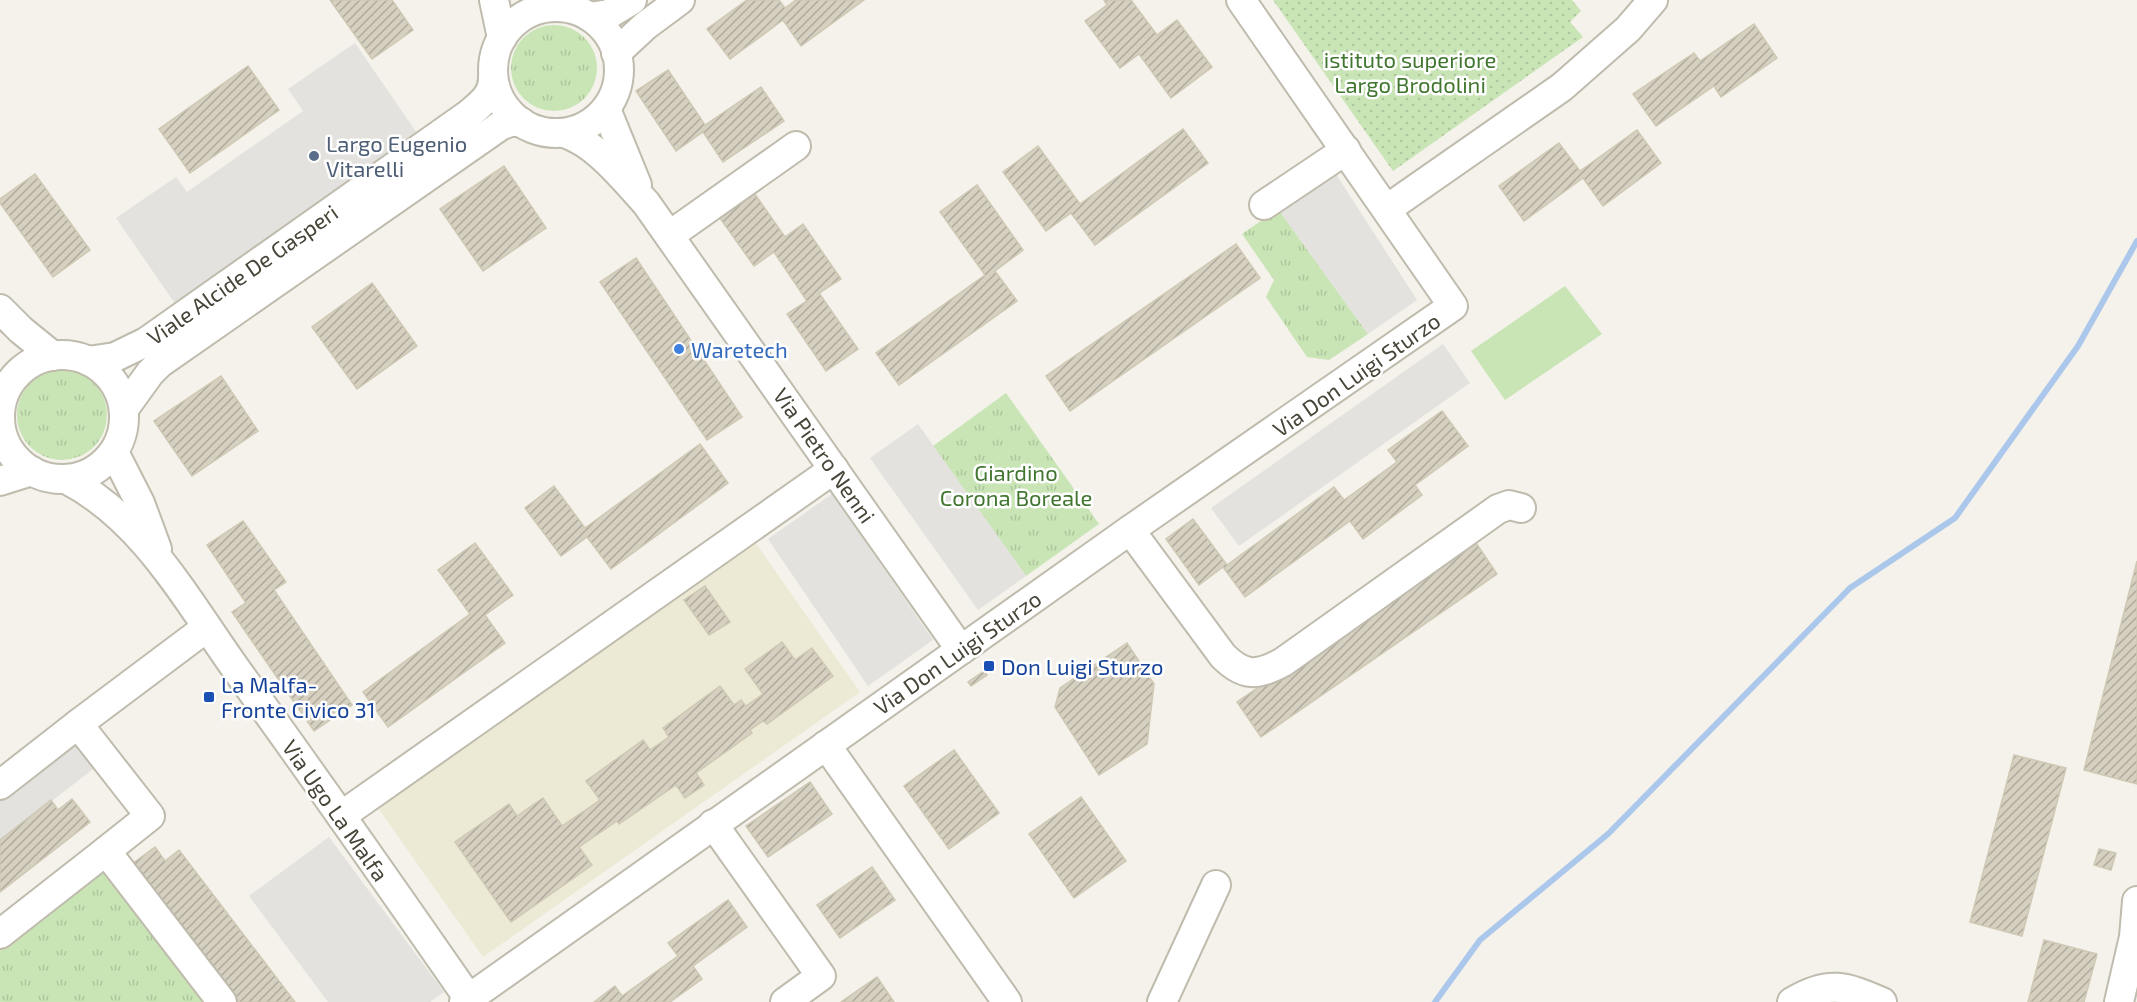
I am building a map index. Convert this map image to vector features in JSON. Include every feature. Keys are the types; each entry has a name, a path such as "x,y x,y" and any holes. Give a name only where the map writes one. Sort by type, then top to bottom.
{"street":[{"path":"494,0 502,38"},
{"path":"590,18 609,14 632,0"},
{"path":"616,53 645,26 680,0"},
{"path":"1241,0 1387,209 1587,67 1629,29 1653,0"},
{"path":"533,5 560,7 581,12 606,33 616,53 618,76 612,99 606,109 587,125 564,133 542,132 521,122 502,103 493,78 494,61 502,38 511,25 524,16 533,5"},
{"name":"Viale Alcide De Gasperi","path":"88,361 124,354 159,332 470,114 489,94 493,87 493,78"},
{"path":"606,109 614,133 646,203"},
{"name":"Viale Alcide De Gasperi","path":"124,409 150,373 175,353 500,126 510,122 521,122"},
{"name":"Via Pietro Nenni","path":"564,133 579,138 591,148 646,203 961,650"},
{"path":"670,235 796,146"},
{"path":"1264,205 1346,150"},
{"name":"Via Don Luigi Sturzo","path":"467,1000 1130,530 1453,306 1387,209"},
{"path":"0,309 53,356"},
{"path":"65,355 88,361 102,369 120,394 124,409 123,431 114,452 98,468 77,477 48,478 32,471 17,459 6,443 0,424 5,370 53,356 65,355"},
{"name":"Via Ugo La Malfa","path":"114,452 140,503 162,562"},
{"path":"341,816 834,469"},
{"path":"0,481 32,471"},
{"name":"Via Ugo La Malfa","path":"66,479 107,505 162,562 467,1000"},
{"path":"1130,530 1223,656 1237,668 1254,673 1282,662 1498,509 1509,505 1521,508"},
{"path":"0,785 206,628"},
{"path":"0,934 150,816 78,724"},
{"path":"826,745 1007,1002"},
{"path":"713,824 821,976 785,1002"},
{"path":"106,851 222,1002"},
{"path":"1162,1002 1216,885"},
{"path":"2119,1002 2132,952 2137,901"},
{"path":"1792,1002 1812,991 1832,987 1859,992 1882,1002"}],"shaded area":[{"name":"Largo Eugenio Vitarelli","path":"355,43 419,136 176,305 116,218 176,177 187,192 303,111 288,89"},
{"path":"1334,171 1417,300 1368,334 1278,209"},
{"path":"1443,344 1470,383 1239,546 1211,508"},
{"path":"918,424 1026,576 978,610 870,458"},
{"path":"832,494 933,640 868,686 768,539"},
{"path":"755,542 860,692 483,957 378,808"},
{"path":"70,730 97,766 0,841 0,785"},
{"path":"329,837 444,992 430,1002 328,1002 249,896"}],"green space":[{"name":"istituto superiore Largo Brodolini","path":"1273,0 1572,0 1581,11 1570,22 1583,37 1393,171"},
{"path":"554,25 578,32 590,44 597,68 590,92 578,104 554,111 530,104 518,92 511,68 518,44 530,32"},
{"path":"1278,209 1368,334 1329,360 1307,357 1266,297 1274,280 1242,234"},
{"path":"1565,286 1602,334 1505,400 1471,351"},
{"path":"62,370 79,373 94,383 104,398 107,415 104,432 94,447 79,457 62,460 45,457 30,447 20,432 17,415 20,398 30,383 45,373"},
{"name":"Giardino Corona Boreale","path":"1006,393 1099,524 1026,576 933,446"},
{"path":"104,866 211,1002 0,1002 0,947"}],"building":[{"path":"330,0 392,0 413,30 372,59"},
{"path":"747,0 779,0 785,8 796,0 864,0 801,46 783,20 730,59 707,29"},
{"path":"1104,0 1131,0 1157,35 1177,20 1212,67 1171,98 1139,54 1120,68 1085,21 1107,5"},
{"path":"1754,24 1777,58 1721,97 1714,86 1656,126 1633,94 1694,53 1700,61"},
{"path":"248,66 279,110 190,173 159,129"},
{"path":"668,70 705,125 761,87 784,121 723,162 703,132 676,151 636,91"},
{"path":"1183,129 1208,163 1095,245 1071,213 1046,231 1003,172 1038,146 1080,204"},
{"path":"1637,130 1661,163 1603,206 1583,178 1524,221 1499,186 1559,143 1580,171"},
{"path":"504,166 546,228 483,271 440,209"},
{"path":"35,174 90,250 53,277 0,203 0,199"},
{"path":"977,185 1023,250 995,271 1017,301 899,385 876,353 985,275 940,212"},
{"path":"752,190 785,237 803,224 841,279 819,293 858,349 826,371 787,314 807,301 774,252 754,266 717,214"},
{"path":"1236,244 1260,278 1070,411 1046,376"},
{"path":"636,258 742,417 707,440 600,282"},
{"path":"372,283 417,346 357,389 312,327"},
{"path":"221,376 258,431 192,476 154,421"},
{"path":"1442,411 1468,446 1415,485 1422,495 1363,539 1350,521 1245,597 1223,567 1199,585 1166,539 1193,519 1227,565 1334,487 1344,500 1397,462 1388,450"},
{"path":"700,444 728,483 611,569 587,537 561,556 525,508 554,486 585,528"},
{"path":"243,521 286,582 274,590 352,705 314,731 232,612 246,603 207,545"},
{"path":"1474,540 1497,574 1261,737 1237,702"},
{"path":"475,543 513,595 485,615 505,643 388,727 363,692 470,614 438,570"},
{"path":"2137,561 2137,784 2084,770"},
{"path":"705,586 730,622 709,635 684,600"},
{"path":"782,642 795,660 812,648 833,676 767,724 763,721 750,730 752,733 696,773 704,785 685,798 676,785 619,824 617,821 579,847 592,865 511,922 455,842 509,804 517,816 543,798 562,826 600,800 586,781 643,740 650,750 669,737 663,728 720,686 734,705 741,700 746,706 763,694 745,669"},
{"path":"1127,643 1154,684 1147,744 1099,775 1055,707 1060,688"},
{"path":"984,671 987,675 971,686 968,682"},
{"path":"954,750 999,813 949,849 904,786"},
{"path":"2014,755 2066,768 2022,936 1970,922"},
{"path":"810,782 832,814 768,857 746,826"},
{"path":"1081,797 1126,861 1074,898 1029,834"},
{"path":"72,799 90,822 0,892 0,840 51,800 58,810"},
{"path":"155,847 165,861 179,850 295,1002 232,1002 128,867"},
{"path":"2099,849 2116,853 2111,870 2094,865"},
{"path":"872,867 895,900 840,938 817,905"},
{"path":"728,900 747,927 693,966 702,979 670,1002 594,1002 615,986 622,996 678,956 668,943"},
{"path":"2044,940 2097,954 2084,1002 2028,1002"},
{"path":"877,977 894,1002 841,1002"}],"waterway":[{"path":"1435,1002 1480,940 1608,834 1850,588 1955,518 2078,346 2137,241"}],"place":[{"name":"Largo Eugenio Vitarelli","path":"314,156"},
{"name":"Waretech","path":"679,349"},
{"name":"Don Luigi Sturzo","path":"989,666"},
{"name":"La Malfa- Fronte Civico 31","path":"209,697"}]}
